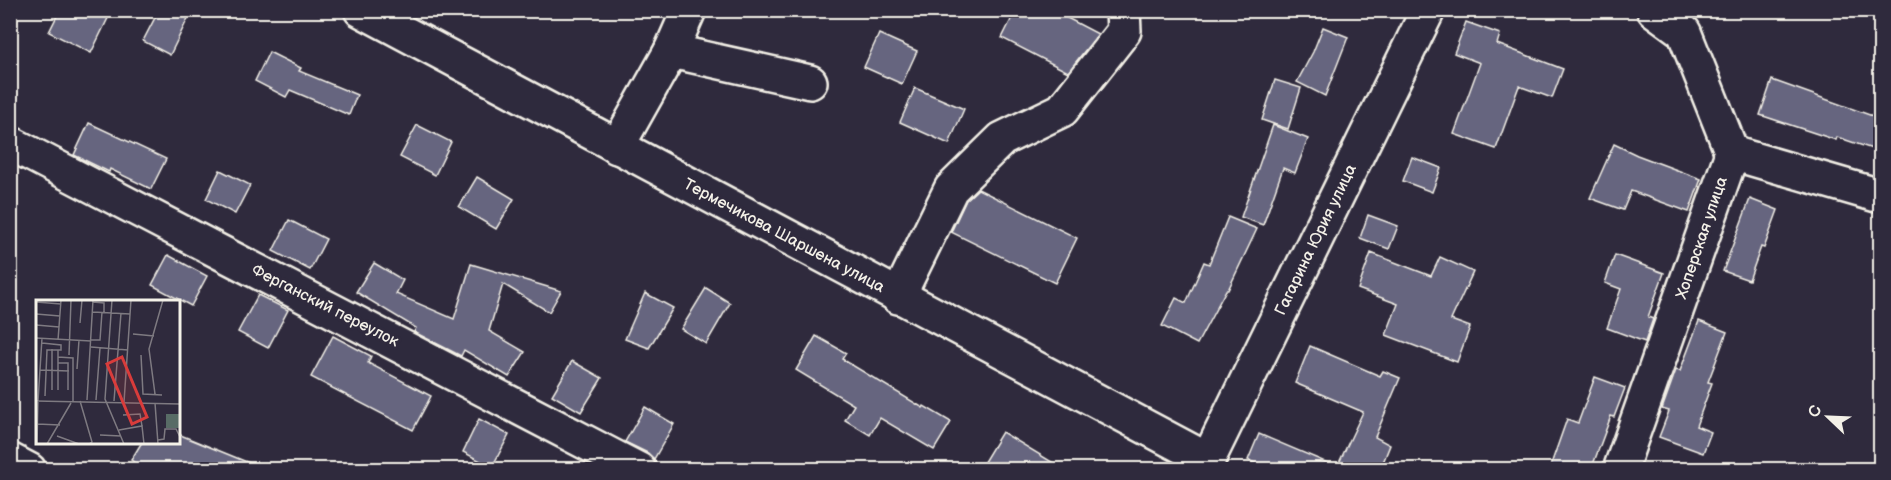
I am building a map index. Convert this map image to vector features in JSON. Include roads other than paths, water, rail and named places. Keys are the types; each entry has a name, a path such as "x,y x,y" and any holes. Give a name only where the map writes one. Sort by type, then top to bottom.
{"street":[{"name":"Термечикова Шаршена улица","path":"361,10 898,297 1205,465"},
{"path":"617,147 671,51 689,10"},
{"path":"898,297 951,189 1002,139 1062,110 1124,31 1123,10"},
{"name":"Гагарина Юрия улица","path":"1205,465 1428,10"},
{"path":"1654,10 1684,32 1732,153 1881,196"},
{"path":"671,51 810,82"},
{"name":"Ферганский переулок","path":"10,143 639,470"},
{"name":"Хоперская улица","path":"1620,470 1732,153"},
{"path":"10,460 29,470"}]}
